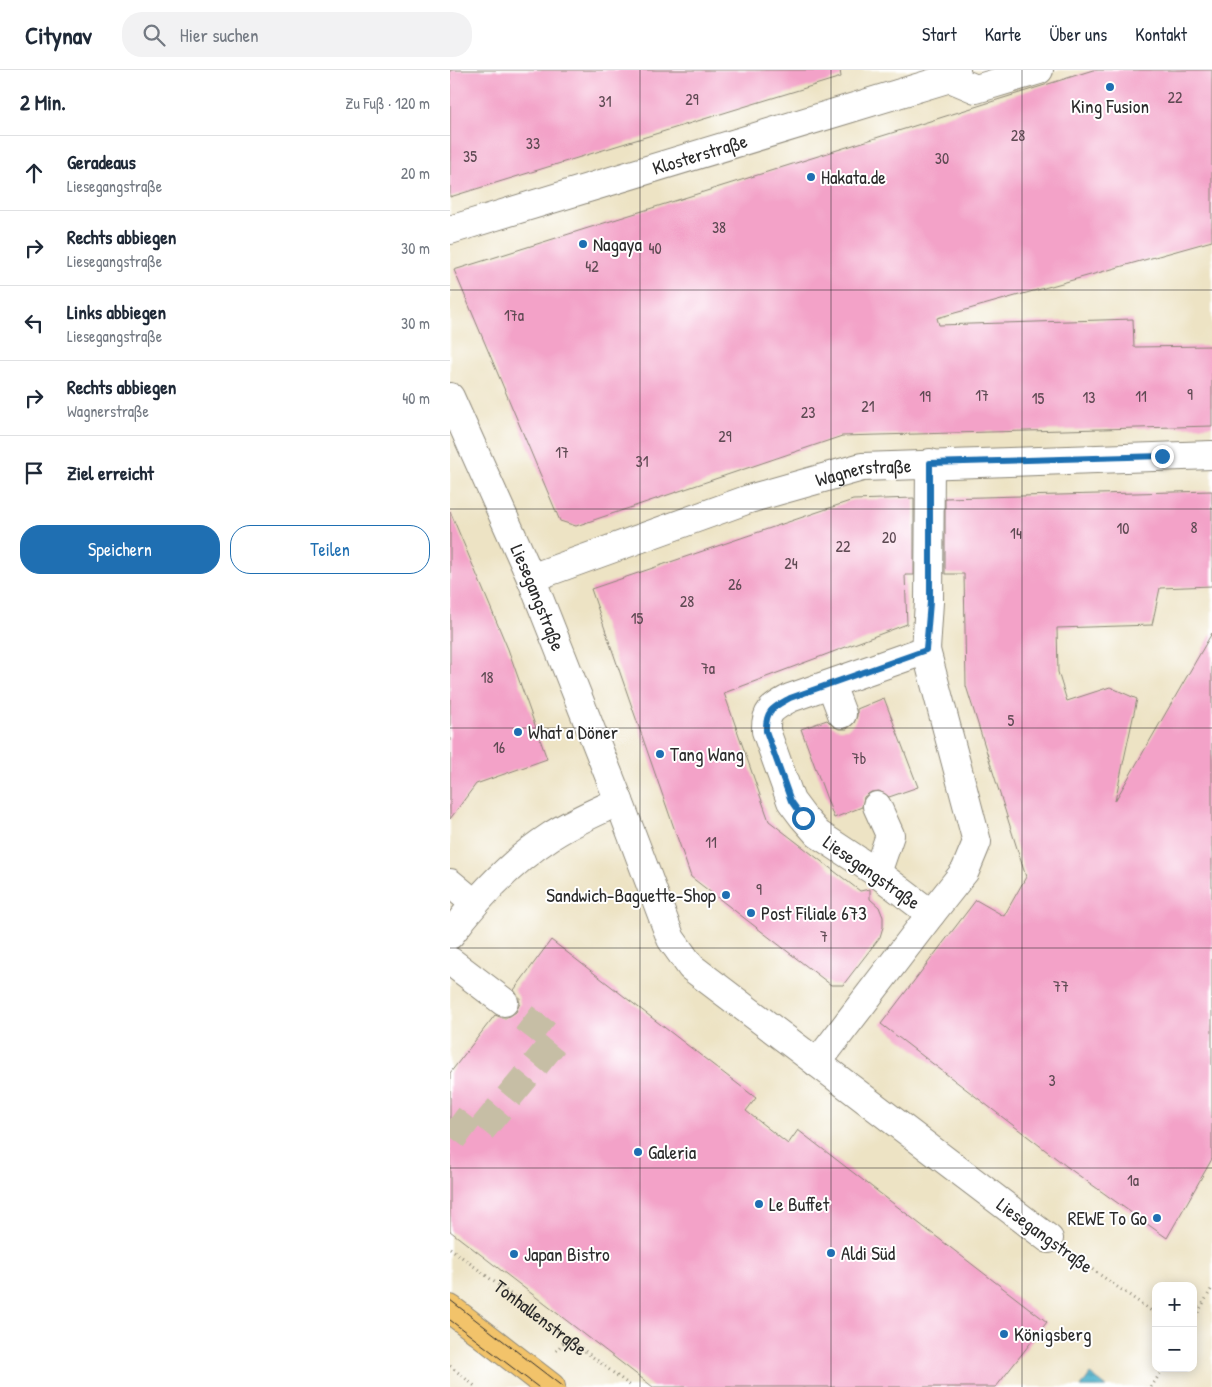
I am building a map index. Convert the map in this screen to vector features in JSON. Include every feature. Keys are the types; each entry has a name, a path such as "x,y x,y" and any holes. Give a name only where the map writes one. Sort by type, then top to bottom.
{"main road":[{"path":"450,1309 551,1387"}],"street":[{"name":"Klosterstraße","path":"450,230 953,74 976,89 1039,70"},
{"name":"Liesegangstraße","path":"450,397 531,578 671,939 691,966 1049,1239"},
{"name":"Wagnerstraße","path":"531,578 749,499 862,467 930,463 1212,455"},
{"name":"Liesegangstraße","path":"817,1063 965,871 977,842 926,650 930,602 930,463"},
{"name":"Liesegangstraße","path":"926,650 790,698 772,708 765,719 766,731 791,801 803,818 818,834 877,873 931,914"},
{"path":"830,685 842,714"},
{"path":"450,936 474,903 504,873 551,836 619,801"},
{"path":"877,806 890,836 877,873"},
{"path":"450,883 474,903"},
{"path":"450,961 504,1002"}],"path":[{"name":"Liesegangstraße","path":"1049,1239 1152,1311"},
{"name":"Tonhallenstraße","path":"450,1248 632,1387"},
{"path":"1197,1314 1212,1288"},
{"path":"450,1366 476,1387"},
{"path":"1151,1387 1161,1372"}],"water":[{"path":"1090,1374 1107,1387 1081,1387"}],"building":[{"path":"450,70 840,70 841,77 450,197"},
{"path":"1093,70 1212,70 1212,241 937,318 939,325 1133,319 1134,347 1212,346 1212,426 842,436 576,526 560,521 454,270"},
{"path":"1212,491 1212,586 1160,588 1152,625 1057,628 1058,672 1067,701 1110,687 1137,699 1115,801 1212,633 1212,1159 1167,1238 1074,1172 881,1024 976,900 1004,916 1026,877 966,686 964,574 945,574 945,498"},
{"path":"914,498 914,575 905,575 907,624 724,693 769,821 860,891 870,889 870,899 879,907 883,917 880,937 843,985 831,985 691,877 591,589 853,500"},
{"path":"450,511 508,649 547,759 476,784 450,819"},
{"path":"884,698 918,787 889,797 879,791 871,792 864,797 862,807 834,818 801,729 827,720 839,729 847,729 854,723 857,709"},
{"name":"Galeria","path":"551,940 756,1098 746,1111 788,1144 798,1130 1047,1322 996,1387 653,1387 450,1231 450,1073 495,1015 503,1018 516,1012 520,1003 514,990"}],"tunnel":[{"path":"450,1119 475,1138 555,1041 504,1002"}],"tram line":[{"path":"450,1300 563,1387"},
{"path":"450,1320 538,1387"}],"place":[{"name":"King Fusion","path":"1110,87"},
{"name":"Hakata.de","path":"811,177"},
{"name":"Nagaya","path":"583,244"},
{"name":"What a Döner","path":"518,732"},
{"name":"Tang Wang","path":"660,754"},
{"name":"Sandwich-Baguette-Shop","path":"726,895"},
{"name":"Post Filiale 673","path":"751,913"},
{"name":"Galeria","path":"638,1152"},
{"name":"Le Buffet","path":"759,1204"},
{"name":"REWE To Go","path":"1157,1218"},
{"name":"Aldi Süd","path":"831,1253"},
{"name":"Japan Bistro","path":"514,1254"},
{"name":"Königsberg","path":"1004,1334"}],"route":[{"path":"803,818 791,801 766,731 765,719 772,708 790,698 926,650 930,602 930,463 1162,456"}]}
